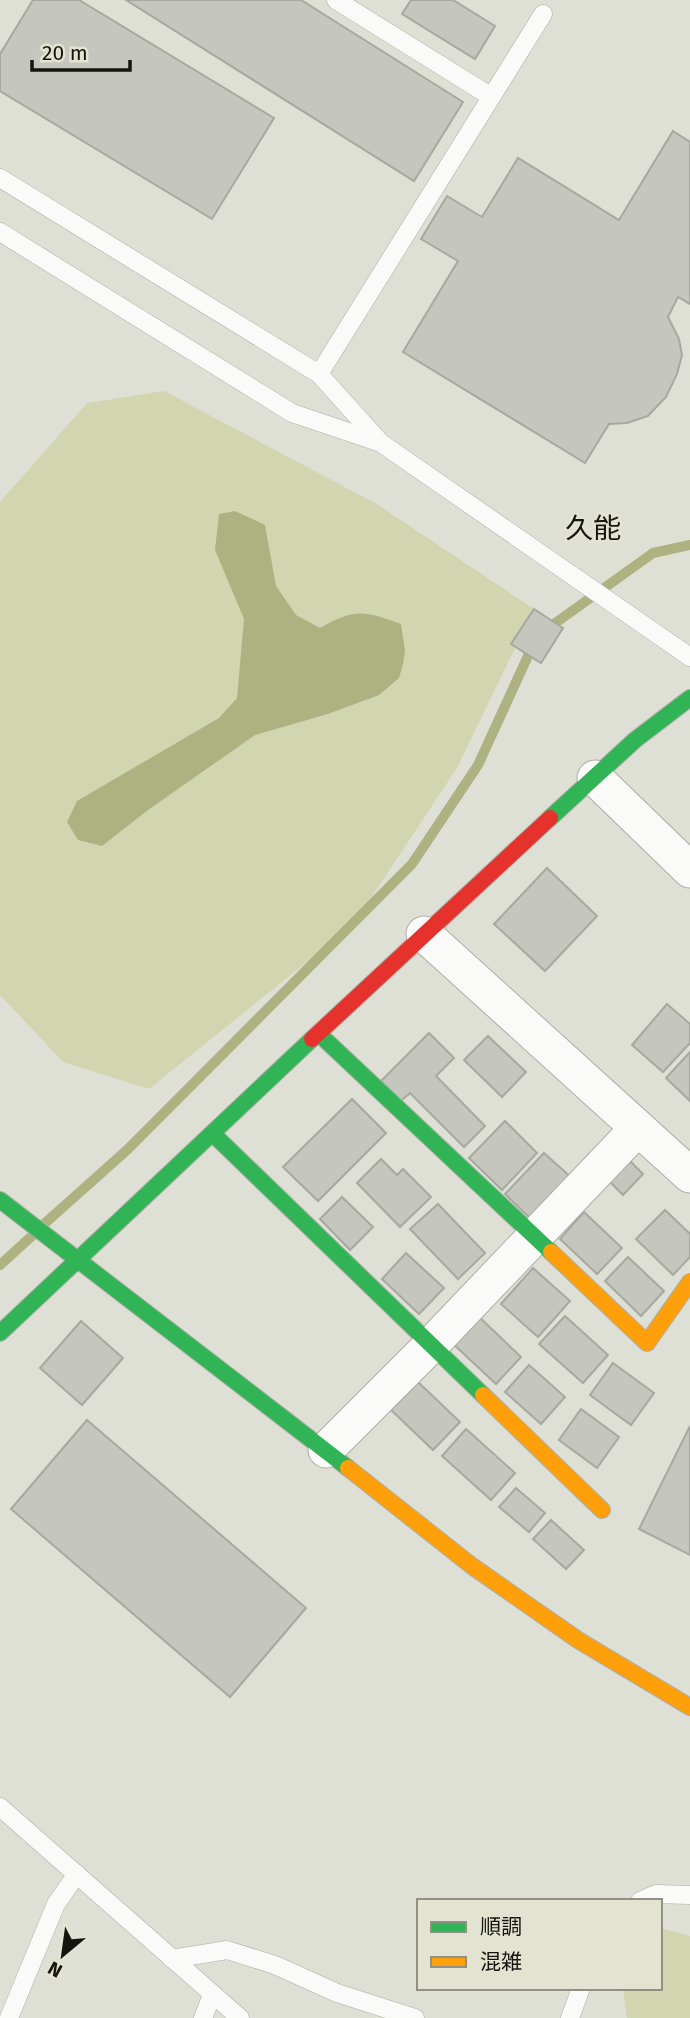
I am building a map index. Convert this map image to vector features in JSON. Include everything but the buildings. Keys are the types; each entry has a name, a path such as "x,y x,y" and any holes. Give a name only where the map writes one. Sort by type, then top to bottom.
{"street":[{"path":"0,1334 424,934 635,740 690,698"},
{"path":"596,778 690,870"},
{"path":"424,934 690,1175"},
{"path":"319,1034 647,1343 690,1282"},
{"path":"326,1450 432,1344 638,1128"},
{"path":"213,1134 602,1510"},
{"path":"0,1200 326,1450 472,1566 578,1640 690,1707"}],"lane":[{"path":"336,0 490,96"},
{"path":"318,374 543,14"},
{"path":"0,178 318,374 382,443 690,657"},
{"path":"0,232 292,414 382,443"},
{"path":"3,1818 77,1874 240,2018"},
{"path":"9,2018 56,1905 77,1874"},
{"path":"645,1899 656,1894 690,1895"},
{"path":"172,1959 227,1950 275,1965 337,1993 415,2018"},
{"path":"570,2018 580,1990"},
{"path":"203,2018 212,1994"}],"shaded area":[{"path":"164,391 375,503 534,609 457,768 361,913 333,941 149,1089 63,1062 0,995 0,502 87,403"},
{"path":"235,511 265,525 276,586 296,615 320,628 343,617 360,614 378,616 401,624 405,651 399,678 379,695 328,714 255,735 148,810 102,846 78,840 67,822 77,801 219,718 237,698 244,619 215,550 219,514"},
{"path":"662,1929 690,1936 690,2018 627,2018 623,1990 662,1990"}],"waterway":[{"path":"547,629 653,553 690,545"},
{"path":"44,1224 127,1150 412,864 478,765 533,645"},
{"path":"0,1265 33,1235"}],"traffic: fast":[{"path":"550,818 635,740 690,698"},
{"path":"319,1034 551,1252"},
{"path":"0,1333 312,1039"},
{"path":"213,1134 483,1395"},
{"path":"0,1200 348,1468"}],"traffic: slow":[{"path":"551,1252 647,1343 690,1282"},
{"path":"483,1395 602,1510"},
{"path":"348,1468 472,1566 578,1640 690,1707"}],"traffic: jam":[{"path":"312,1039 550,818"}],"district":[{"name":"久能","path":"593,528"}]}
